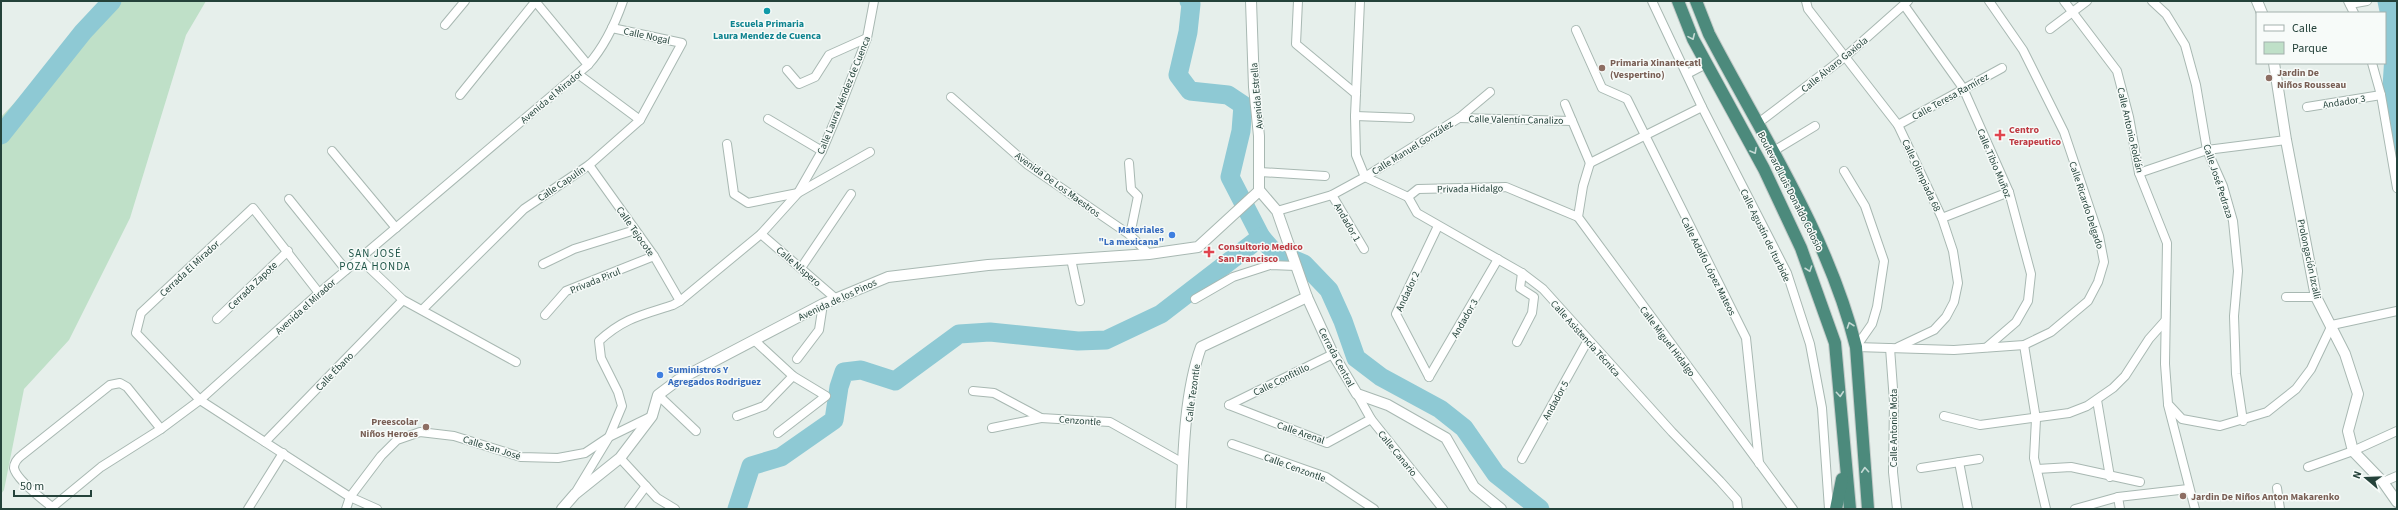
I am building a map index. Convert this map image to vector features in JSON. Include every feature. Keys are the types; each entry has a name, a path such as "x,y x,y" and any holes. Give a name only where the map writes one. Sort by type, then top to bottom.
{"highway":[{"name":"Boulevard Luis Donaldo Colosio","path":"1678,1 1692,39 1764,169 1801,248 1835,343 1850,509"},
{"name":"Boulevard Luis Donaldo Colosio","path":"1696,1 1709,34 1818,238 1852,330 1856,347 1868,509"},
{"path":"1836,509 1840,496 1845,450"}],"street":[{"path":"445,25 465,1"},
{"path":"460,95 535,1 588,65"},
{"name":"Calle Laura Méndez de Cuenca","path":"575,494 609,437 622,406 618,392 601,358 599,341 611,330 629,318 673,305 680,301 762,234 798,193 822,151 867,38 874,1"},
{"path":"1298,1 1296,44 1356,94"},
{"path":"1360,1 1355,116 1356,155 1365,177 1408,197"},
{"name":"Calle Agustín de Iturbide","path":"1652,1 1702,107 1787,273 1810,344 1822,408 1829,509"},
{"name":"Calle Olimpiada 68","path":"1806,1 1808,9 1846,56 1898,125 1942,218 1953,252 1958,283 1954,302 1946,317 1934,330 1893,348"},
{"name":"Calle Ricardo Delgado","path":"1856,347 1954,350 2024,345 2051,332 2088,301 2098,282 2104,262 2099,236 2064,132 2023,50 1989,1"},
{"name":"Calle Antonio Roldán","path":"2064,1 2072,13 2100,46 2117,71 2129,117 2139,173 2167,243 2165,364 2168,404 2188,489 2195,509"},
{"path":"2050,29 2087,1"},
{"name":"Calle José Pedraza","path":"2152,1 2166,14 2185,45 2196,85 2207,150 2223,186 2233,221 2238,271 2234,316 2236,374 2243,421"},
{"path":"2257,1 2262,12"},
{"path":"2354,12 2349,3 2367,1"},
{"name":"Avenida Estrella","path":"1252,2 1260,172 1259,191"},
{"name":"Avenida el Mirador","path":"51,508 101,467 161,429 200,400 319,293 578,74 599,52 612,28 621,3"},
{"name":"Calle Álvaro Gaxiola","path":"1757,124 1846,56 1906,3"},
{"name":"Calle Tibio Muñoz","path":"1906,3 1963,88 2009,192 2031,274 2028,301 2016,322 1987,347"},
{"name":"Calle Nogal","path":"612,28 682,43"},
{"name":"Calle Adolfo López Mateos","path":"1576,30 1602,88 1627,99 1746,338 1759,463"},
{"path":"787,70 799,84 815,77 828,55 867,38"},
{"name":"Calle Capulín","path":"422,310 524,209 589,164 640,120 682,43"},
{"path":"1687,74 1706,64"},
{"name":"Prolongación Izcalli","path":"2274,64 2286,140 2316,297 2332,325 2345,354 2358,394 2348,431 2353,451"},
{"path":"2372,64 2381,95 2397,188"},
{"name":"Calle Teresa Ramírez","path":"1898,125 1963,88 2002,68"},
{"path":"578,74 640,120"},
{"name":"Calle Manuel González","path":"1277,211 1332,195 1365,177 1459,118 1490,92"},
{"name":"Andador 3","path":"2307,107 2381,95"},
{"name":"Avenida De Los Maestros","path":"951,97 1028,165 1130,235 1149,254"},
{"name":"Calle Valentín Canalizo","path":"1565,104 1590,163"},
{"path":"1578,217 1582,186 1590,163 1702,107"},
{"path":"1355,116 1410,118"},
{"name":"Calle Valentín Canalizo","path":"1459,118 1572,121"},
{"path":"768,119 822,151"},
{"path":"1772,152 1816,126"},
{"path":"2139,173 2207,150 2286,140"},
{"path":"727,144 734,194 748,203 798,193 870,152"},
{"path":"332,151 396,228"},
{"path":"1129,163 1131,189 1138,196 1130,235"},
{"name":"Calle Tejocote","path":"589,164 654,256 680,301"},
{"path":"1844,171 1865,206 1884,261 1877,307 1872,324 1856,347"},
{"path":"1260,172 1325,176"},
{"name":"Privada Hidalgo","path":"1408,197 1418,189 1506,187 1578,217"},
{"name":"Cerrada Central","path":"1259,191 1277,211 1307,297 1333,354 1357,394 1405,413 1446,438 1474,487 1501,509"},
{"name":"Avenida de los Pinos","path":"658,395 678,380 823,304 888,277 988,265 1149,254 1198,247 1259,191"},
{"path":"1942,218 2009,192"},
{"path":"802,268 851,194"},
{"name":"Andador 1","path":"1332,195 1364,249"},
{"name":"Calle Asistencia Técnica","path":"1408,197 1417,213 1522,273 1543,289 1588,340 1737,500 1738,509"},
{"path":"289,199 346,270"},
{"name":"Cerrada El Mirador","path":"200,400 136,333 141,313 253,208 288,251"},
{"name":"Calle Miguel Hidalgo","path":"1578,217 1793,509"},
{"name":"Andador 2","path":"1429,377 1396,314 1438,226"},
{"path":"543,264 574,249 635,230"},
{"name":"Calle Níspero","path":"762,234 836,298"},
{"path":"288,251 319,293"},
{"name":"Cerrada Zapote","path":"217,319 288,251"},
{"name":"Privada Pirul","path":"545,315 566,291 654,256"},
{"path":"360,259 403,300 516,362"},
{"path":"1071,259 1080,301"},
{"name":"Andador 3","path":"1429,377 1498,259"},
{"path":"1195,300 1233,277 1270,265 1296,265"},
{"path":"1517,342 1532,313 1534,297 1520,288 1522,273"},
{"name":"Calle Tezontle","path":"1182,509 1183,463 1193,369 1201,348 1307,297"},
{"path":"2286,297 2316,297"},
{"name":"Calle Ébano","path":"265,442 403,300"},
{"path":"797,359 819,330 823,304"},
{"path":"2168,404 2182,418 2200,424 2220,426 2243,421 2267,412 2296,389 2311,369 2332,325 2397,311"},
{"path":"1944,416 1980,425 2036,419 2068,413 2087,406 2097,400 2125,376 2149,339 2165,321"},
{"path":"754,340 793,376 826,396 778,433"},
{"name":"Andador 5","path":"1522,459 1588,340"},
{"path":"2024,345 2036,419 2034,458 2046,509"},
{"name":"Calle Antonio Mota","path":"1893,348 1893,472 1897,509"},
{"name":"Calle Confitillo","path":"1229,405 1333,354"},
{"path":"737,416 764,406 793,376"},
{"path":"51,508 18,476 14,469 15,462 110,385 120,383 127,387 161,429"},
{"name":"Cenzontle","path":"973,391 994,393 1041,418 1110,422 1183,463"},
{"name":"Calle Canario","path":"1357,394 1371,419 1443,509"},
{"path":"562,509 575,494 620,458 652,416 658,395 696,431"},
{"path":"200,400 350,497 376,509"},
{"path":"2097,400 2110,477"},
{"name":"Calle Arenal","path":"1229,405 1327,443 1371,419"},
{"name":"Calle San José","path":"346,509 350,497 381,456 397,440 420,432 454,436 521,456 558,458 585,453 609,437 652,416"},
{"path":"992,428 1041,418"},
{"path":"2308,467 2353,451 2397,431"},
{"name":"Calle Cenzontle","path":"1232,444 1326,477 1374,509"},
{"path":"2353,451 2383,482 2397,502"},
{"path":"248,509 283,453"},
{"path":"620,458 657,498 675,509"},
{"path":"1921,468 1979,459"},
{"path":"1959,462 1968,509"},
{"path":"2037,469 2071,467 2110,477 2140,482"},
{"path":"2383,482 2397,476"},
{"path":"629,509 646,486"},
{"path":"2277,488 2280,509"},
{"path":"2075,509 2118,497 2188,489"},
{"path":"2118,497 2120,509"}],"green space":[{"path":"112,1 206,1 186,35 130,218 69,340 24,389 4,490 1,494 1,117"}],"waterway":[{"path":"1,135 83,32 112,1"},
{"path":"1189,1 1191,4 1188,32 1178,75 1190,91 1228,95 1243,105 1241,131 1230,177 1261,237 1273,251 1304,264 1329,290 1343,321 1356,358 1381,377 1440,409 1464,428 1496,474 1540,509"},
{"path":"2387,1 2395,39 2391,103 2397,143"},
{"path":"737,509 751,466 781,457 834,420 839,387 844,372 861,370 895,381 959,334 990,332 1078,341 1106,340 1161,314 1261,237"}],"place":[{"name":"Escuela Primaria Laura Mendez de Cuenca","path":"767,11"},
{"name":"Primaria Xinantecatl (Vespertino)","path":"1602,68"},
{"name":"Jardin De Niños Rousseau","path":"2269,78"},
{"name":"Centro Terapeutico","path":"2000,135"},
{"name":"Materiales \"La mexicana\"","path":"1172,235"},
{"name":"Consultorio Medico San Francisco","path":"1209,252"},
{"name":"Suministros Y Agregados Rodriguez","path":"660,375"},
{"name":"Preescolar Niños Heroes","path":"426,427"},
{"name":"Jardin De Niños Anton Makarenko","path":"2183,496"}],"district":[{"name":"SAN JOSÉ POZA HONDA","path":"375,259"}]}
